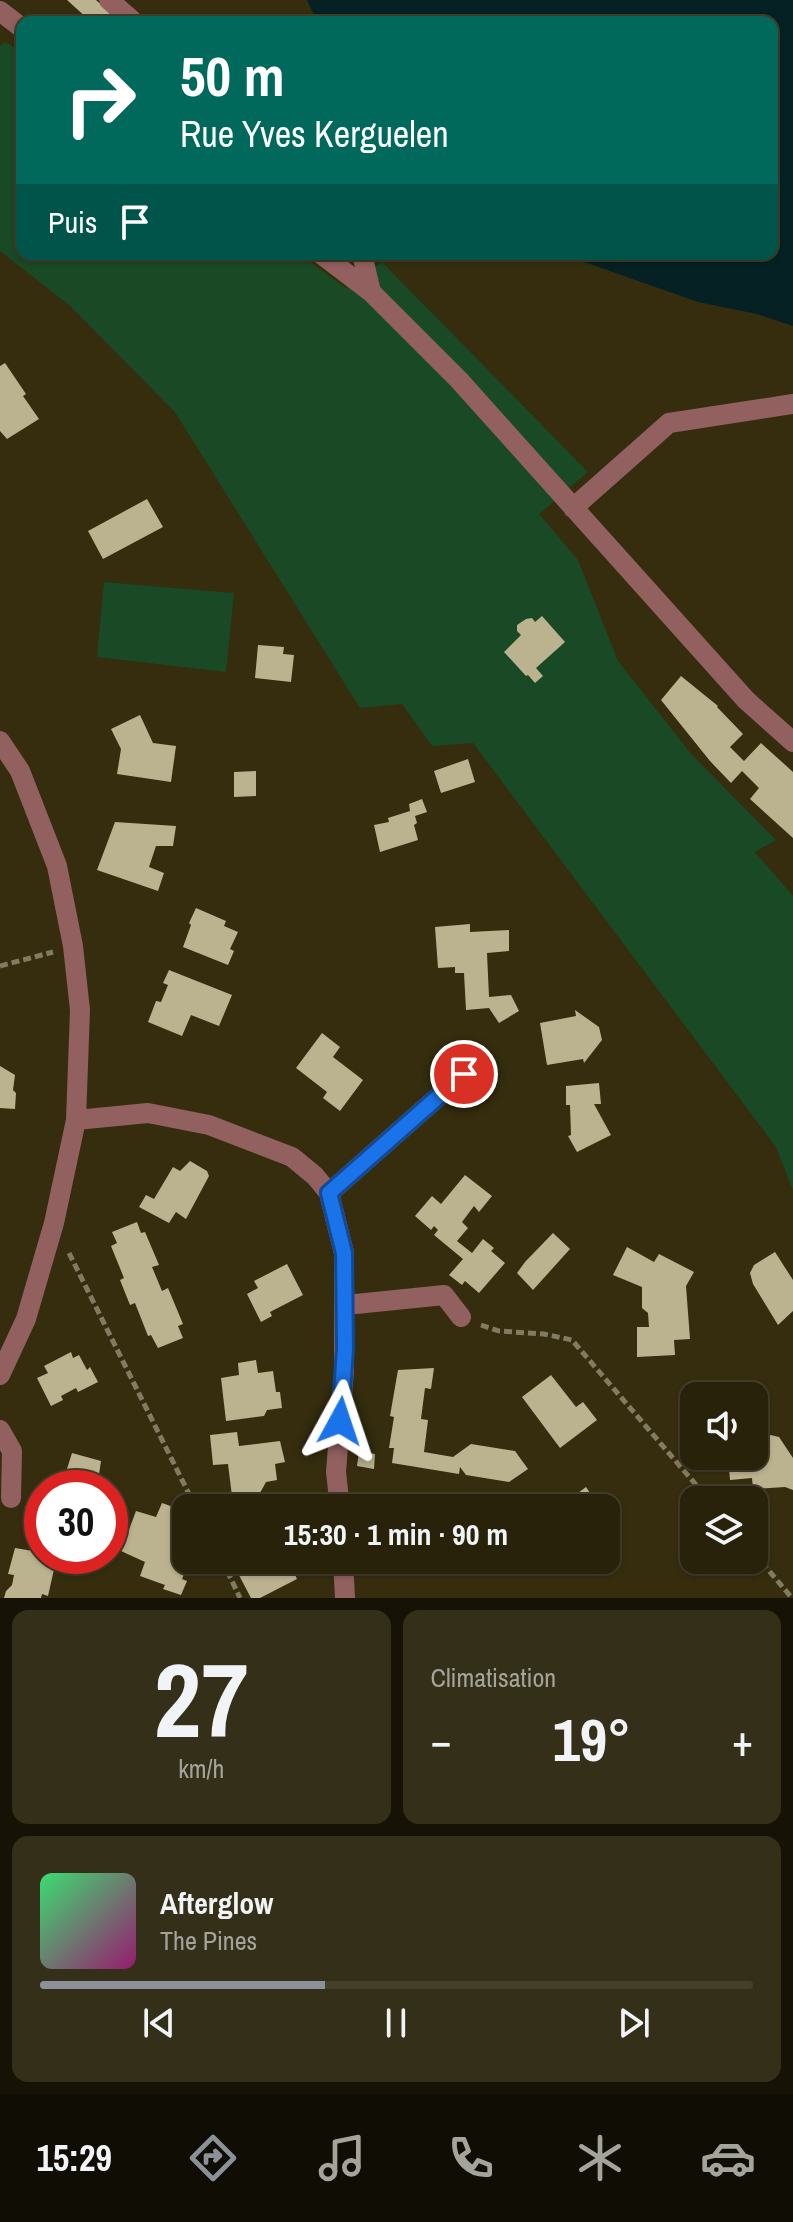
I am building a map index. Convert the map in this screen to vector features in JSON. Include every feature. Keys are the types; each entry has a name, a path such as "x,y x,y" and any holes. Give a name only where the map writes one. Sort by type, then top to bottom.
{"street":[{"path":"109,0 127,16"},
{"path":"0,11 16,23"},
{"path":"329,260 371,292 459,380 746,700 793,742"},
{"path":"363,260 371,292"},
{"path":"573,508 669,423 793,404"},
{"path":"0,741 20,771 57,866 73,946 80,1010 76,1120 54,1223 26,1319 0,1375"},
{"path":"329,1193 464,1074"},
{"path":"76,1120 148,1113 209,1125 292,1157 315,1176 329,1193 344,1253 346,1305 336,1472 338,1494"},
{"path":"346,1305 444,1295 461,1317"},
{"path":"0,1430 12,1451 11,1498"},
{"path":"344,1574 345,1598"}],"path":[{"path":"0,966 73,946"},
{"path":"54,1223 189,1494"},
{"path":"461,1317 499,1331 544,1334 572,1340 697,1486"},
{"path":"768,1570 792,1598"},
{"path":"229,1574 240,1598"}],"green space":[{"path":"6,42 16,49 16,260 307,260 346,288 382,262 588,472 539,514 578,560 618,661 692,755 776,840 755,852 793,896 793,1190 776,1147 473,743 432,746 402,704 360,708 175,412 69,305 0,251 0,46"},
{"path":"104,582 234,593 226,672 97,657"}],"water":[{"path":"307,0 793,0 793,326 757,314 698,302 579,260 778,260 778,16 314,16"}],"building":[{"path":"67,0 96,0 114,16 92,16 85,16"},
{"path":"5,363 39,419 7,439 0,431 0,366"},
{"path":"147,499 163,527 103,559 88,531"},
{"path":"542,616 565,642 536,668 543,676 535,683 504,652 521,635 517,625 532,618 535,622"},
{"path":"258,645 284,647 283,654 294,655 291,682 255,678"},
{"path":"681,676 718,706 743,734 730,747 744,761 761,743 793,772 793,838 750,799 759,788 742,771 731,783 661,700"},
{"path":"140,715 153,743 176,746 171,782 117,774 121,749 111,729"},
{"path":"468,759 475,782 441,793 434,771"},
{"path":"256,771 256,796 234,797 234,772"},
{"path":"422,799 427,812 415,816 418,840 380,852 374,825 389,822 388,818 410,811 409,804"},
{"path":"115,822 176,826 173,846 156,846 149,867 164,873 158,891 97,870"},
{"path":"196,908 226,921 224,926 238,932 230,949 234,951 228,965 183,947"},
{"path":"470,924 470,932 509,930 509,951 487,953 489,997 511,995 519,1011 499,1023 489,1008 466,1010 464,973 455,973 455,967 438,968 435,927"},
{"path":"169,970 232,995 219,1026 191,1015 182,1036 148,1022 156,1001 161,1002 168,985 163,983"},
{"path":"575,1010 599,1027 602,1040 584,1063 583,1059 547,1065 540,1023 576,1016"},
{"path":"322,1033 340,1047 333,1057 363,1080 340,1111 323,1098 327,1092 296,1068"},
{"path":"0,1066 15,1075 15,1109 0,1108"},
{"path":"599,1083 601,1104 594,1104 611,1135 577,1152 568,1136 571,1135 570,1105 566,1105 566,1086"},
{"path":"190,1161 207,1171 209,1176 186,1219 176,1212 169,1223 139,1207 146,1195 154,1199 173,1167 180,1171"},
{"path":"465,1175 492,1196 479,1212 474,1206 462,1222 468,1228 457,1241 472,1253 483,1239 505,1263 479,1293 465,1281 462,1285 449,1275 463,1259 434,1235 438,1230 434,1226 431,1230 415,1216 432,1196 441,1204"},
{"path":"137,1222 141,1233 145,1232 159,1265 152,1267 162,1291 168,1288 183,1324 178,1326 183,1338 158,1348 151,1335 148,1336 135,1303 130,1305 120,1280 124,1278 111,1246 117,1243 112,1232"},
{"path":"553,1233 570,1249 533,1290 517,1273"},
{"path":"627,1247 654,1262 659,1254 694,1272 686,1286 690,1339 674,1340 675,1355 637,1357 637,1327 649,1327 648,1313 642,1308 642,1287 613,1275"},
{"path":"775,1252 793,1280 793,1311 778,1325 753,1284 750,1273 754,1265"},
{"path":"287,1264 303,1295 270,1312 272,1316 261,1322 247,1294 258,1288 254,1281"},
{"path":"71,1352 73,1358 79,1355 87,1370 90,1367 98,1382 78,1392 76,1388 51,1406 37,1378 48,1373 44,1366"},
{"path":"256,1360 258,1373 273,1371 282,1408 267,1410 264,1416 226,1421 221,1378 239,1375 238,1363"},
{"path":"434,1368 431,1389 425,1388 421,1419 428,1420 424,1452 453,1457 471,1444 515,1451 528,1469 509,1482 466,1475 460,1467 459,1474 392,1463 394,1448 389,1448 394,1417 390,1416 398,1370"},
{"path":"551,1375 576,1407 583,1402 597,1420 560,1448 522,1397"},
{"path":"237,1432 239,1446 280,1441 285,1462 275,1464 277,1480 266,1482 260,1493 232,1494 228,1464 213,1465 210,1435"},
{"path":"768,1434 779,1437 793,1458 793,1490 753,1486 752,1478 730,1480 729,1470 768,1470"},
{"path":"359,1451 375,1454 374,1469 357,1466"},
{"path":"72,1453 101,1461 100,1470 67,1470"},
{"path":"586,1487 591,1494 577,1494"},
{"path":"162,1503 172,1506 172,1574 184,1574 182,1579 187,1581 181,1595 140,1576 145,1562 128,1554 128,1532 136,1511 156,1517"},
{"path":"15,1548 24,1550 24,1574 53,1574 48,1596 4,1598 12,1585 14,1575 8,1574"},
{"path":"238,1574 295,1574 297,1579 260,1598 251,1598"}],"route":[{"path":"340,1421 345,1349 344,1253 329,1193 464,1074"}]}
